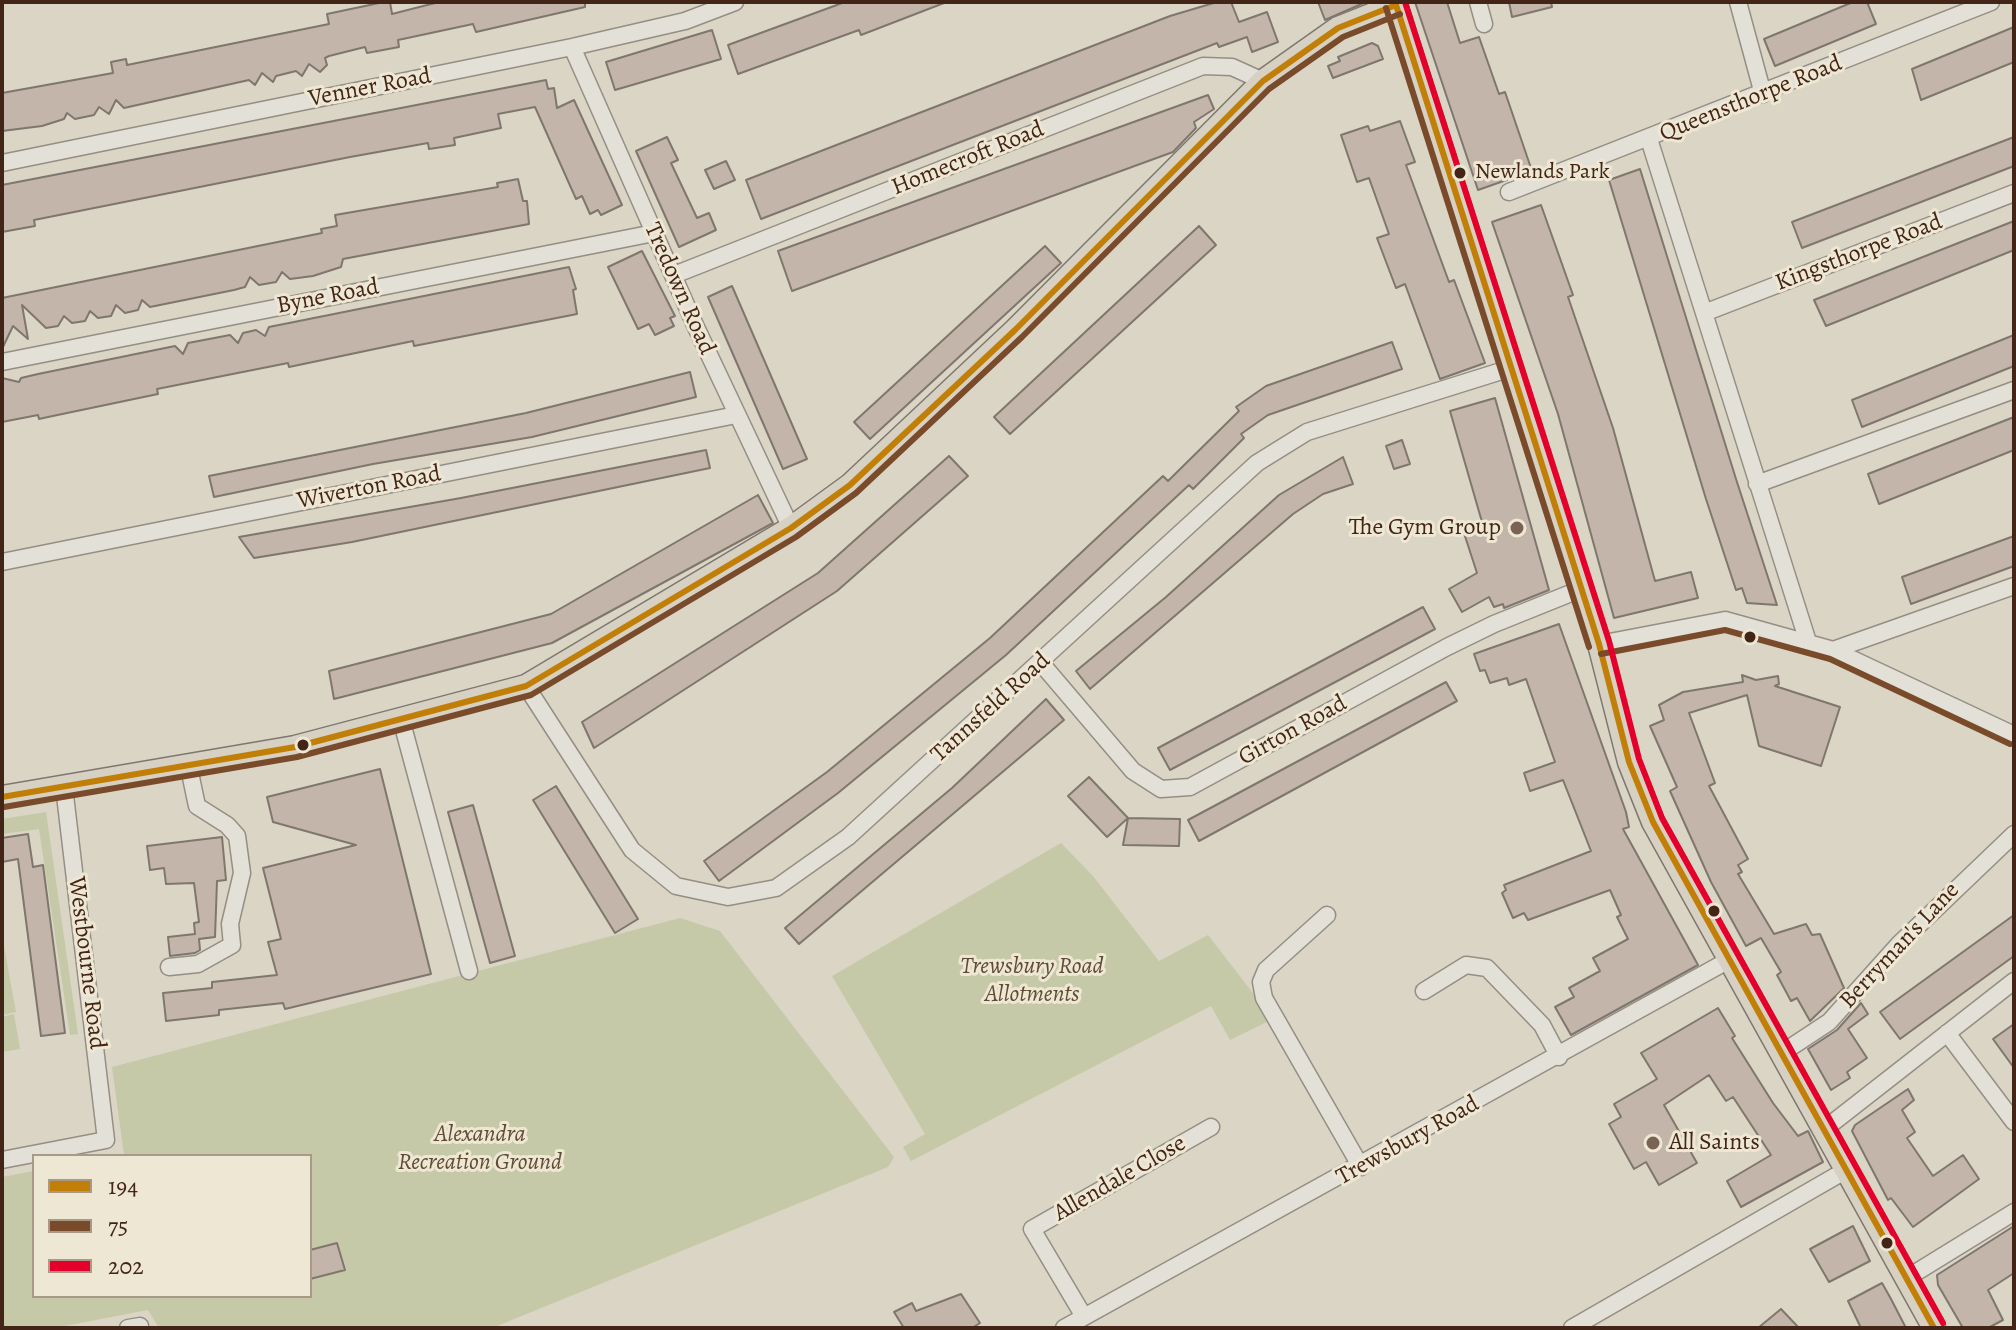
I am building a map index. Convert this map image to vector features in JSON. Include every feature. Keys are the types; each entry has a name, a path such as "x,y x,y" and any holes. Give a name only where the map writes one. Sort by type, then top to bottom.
{"main road":[{"path":"2,797 189,768 295,747 526,686 791,528 850,485 1015,330 1263,81 1338,28 1395,4 1599,644 1629,762 1648,810 1934,1328"}],"street":[{"name":"Venner Road","path":"2,163 572,47 685,21 735,2"},
{"path":"1478,2 1484,24"},
{"path":"1738,2 1763,94"},
{"name":"Queensthorpe Road","path":"1509,192 1991,2"},
{"name":"Tredown Road","path":"572,47 736,415 791,528"},
{"name":"Homecroft Road","path":"674,275 1203,66 1232,67 1263,81"},
{"path":"1649,139 1808,642"},
{"name":"Kingsthorpe Road","path":"1704,313 2014,193"},
{"name":"Byne Road","path":"2,362 654,233"},
{"name":"Tannsfeld Road","path":"526,686 632,850 676,886 728,897 776,888 848,837 1257,463 1307,432 1511,368"},
{"path":"1757,484 2014,390"},
{"name":"Wiverton Road","path":"2,562 736,415"},
{"path":"1833,650 2014,586"},
{"name":"Girton Road","path":"1041,663 1133,771 1161,789 1190,787 1447,647 1581,589"},
{"path":"1599,644 1725,620 1833,650 2014,735"},
{"path":"401,719 469,971"},
{"path":"169,967 198,964 232,945 230,924 242,873 237,836 197,806 189,768"},
{"name":"Westbourne Road","path":"33,1154 106,1140 64,787"},
{"name":"Berryman's Lane","path":"1782,1053 1829,1022 1899,944 2014,834"},
{"path":"1327,915 1266,970 1261,982 1264,998 1361,1167"},
{"name":"Trewsbury Road","path":"1064,1328 1361,1167 1729,960"},
{"path":"1424,991 1466,965 1487,968 1542,1025 1559,1057"},
{"path":"1826,1128 2014,981"},
{"path":"1947,1033 2014,1122"},
{"name":"Allendale Close","path":"1083,1315 1032,1229 1211,1127"},
{"name":"Westbourne Road","path":"2,1160 32,1154"},
{"path":"1572,1328 1848,1169"},
{"path":"1907,1278 2014,1212"}],"green space":[{"path":"46,812 78,1034 70,1035 39,829 2,834 2,819"},
{"name":"Trewsbury Road Allotments","path":"1061,843 1093,876 1159,961 1208,935 1273,1019 1230,1040 1211,1006 911,1161 903,1147 925,1134 832,976"},
{"name":"Alexandra Recreation Ground","path":"680,918 720,931 894,1157 888,1167 492,1328 159,1328 148,1310 54,1328 2,1328 2,1177 32,1171 32,1298 312,1298 312,1154 124,1154 112,1067"},
{"path":"2,935 16,1012 2,1015"},
{"path":"14,1014 20,1049 2,1052 2,1017"}],"building":[{"path":"390,2 392,14 439,2 585,2 585,7 476,32 473,24 398,40 399,47 367,53 365,47 325,58 327,65 320,72 309,64 302,76 296,71 276,76 273,82 262,73 255,85 249,80 124,108 116,100 109,114 99,107 94,115 75,119 67,113 64,119 42,126 2,131 2,93 113,73 111,62 126,59 127,65 329,24 327,14"},
{"path":"845,2 944,3 861,35 859,30 738,74 728,45"},
{"path":"1217,2 1231,2 1239,22 1267,12 1278,42 1252,52 1247,37 1219,47 1217,43 761,219 746,180 1170,16"},
{"path":"1318,2 1366,2 1325,20"},
{"path":"1415,2 1447,2 1460,43 1479,37 1499,94 1505,92 1532,171 1478,190"},
{"path":"1509,2 1551,2 1552,7 1512,17"},
{"path":"1853,2 1867,2 1876,24 1775,66 1764,39"},
{"path":"2014,27 2014,62 1921,100 1912,69"},
{"path":"712,30 721,59 615,90 606,62"},
{"path":"1372,43 1378,46 1383,59 1333,78 1328,66 1340,61 1338,57"},
{"path":"546,80 548,89 554,88 557,108 574,100 622,205 601,215 598,210 590,214 582,196 576,199 535,107 498,114 501,128 454,138 455,145 429,149 428,143 350,157 34,220 35,226 2,232 2,185"},
{"path":"1208,95 1214,109 1194,122 1196,128 1173,152 792,291 778,251"},
{"path":"1400,121 1415,162 1406,165 1449,282 1454,280 1485,363 1440,379 1405,284 1396,288 1377,238 1389,234 1369,178 1357,182 1341,135 1368,126 1370,131"},
{"path":"667,137 678,160 671,163 697,218 709,213 716,230 679,247 636,151"},
{"path":"2014,137 2014,166 1802,248 1792,222"},
{"path":"726,161 735,180 714,189 705,170"},
{"path":"1640,169 1777,605 1747,603 1742,588 1736,590 1706,499 1609,180"},
{"path":"518,179 523,201 527,201 529,224 343,259 341,267 313,276 290,279 282,272 276,282 259,285 250,277 245,287 234,290 150,307 142,300 138,310 125,313 116,305 111,316 98,318 90,311 85,321 72,323 64,316 58,326 46,328 22,305 28,339 13,326 2,349 2,298 322,233 321,229 337,226 335,215 498,187 497,183"},
{"path":"1541,205 1573,295 1568,297 1613,428 1655,581 1691,572 1698,598 1614,618 1558,414 1492,222"},
{"path":"2014,221 2014,250 1826,326 1814,300"},
{"path":"1199,226 1216,245 1010,434 994,417"},
{"path":"1045,246 1061,263 870,439 854,422"},
{"path":"642,251 675,316 670,318 674,326 655,335 649,324 638,329 608,267"},
{"path":"569,267 576,289 573,290 577,314 414,346 413,341 289,367 288,363 157,389 158,394 39,419 38,415 2,422 2,378 19,382 21,378 38,374 175,346 183,354 188,343 230,335 238,343 243,333 256,330 265,336 269,327"},
{"path":"732,286 807,459 783,469 708,297"},
{"path":"2014,335 2014,366 1862,427 1852,400"},
{"path":"1392,342 1402,369 1268,415 1241,434 1244,438 1193,489 1189,485 1006,655 838,793 719,881 704,861 827,772 990,638 1163,476 1168,481 1239,411 1236,407 1266,386"},
{"path":"690,372 696,397 532,437 373,464 214,497 209,476 526,413"},
{"path":"1495,398 1549,590 1504,608 1503,604 1494,607 1489,597 1462,612 1449,589 1477,573 1462,527 1482,522 1450,411"},
{"path":"2014,417 2014,450 1879,504 1868,474"},
{"path":"1402,440 1410,464 1394,469 1386,446"},
{"path":"706,450 710,468 352,542 254,558 239,537 461,498"},
{"path":"949,456 968,476 837,591 594,748 582,722 818,573"},
{"path":"1343,457 1353,484 1323,494 1293,514 1090,689 1076,671 1166,597 1279,495"},
{"path":"758,495 773,523 552,643 334,699 329,671 551,614"},
{"path":"2014,536 2014,566 1911,604 1902,577"},
{"path":"1423,607 1435,629 1170,770 1158,748"},
{"path":"1559,624 1626,812 1629,827 1623,829 1698,965 1571,1035 1555,1007 1574,997 1569,988 1600,971 1593,958 1628,939 1617,917 1621,915 1610,890 1528,920 1524,913 1513,918 1502,893 1506,890 1504,885 1591,851 1563,780 1530,791 1524,773 1555,762 1526,679 1509,685 1507,678 1490,683 1485,670 1480,671 1474,654"},
{"path":"1742,675 1756,680 1778,676 1779,684 1775,686 1840,707 1821,766 1759,746 1747,695 1689,713 1715,783 1709,786 1748,859 1738,865 1742,872 1738,874 1774,934 1806,924 1812,935 1820,934 1844,988 1810,1021 1797,998 1791,1001 1777,975 1781,972 1761,938 1746,946 1711,882 1670,791 1677,787 1650,726 1664,720 1659,705 1683,692 1743,682"},
{"path":"1446,682 1457,701 1199,841 1188,820"},
{"path":"1046,699 1064,720 799,944 785,928 952,788"},
{"path":"380,769 431,974 285,1009 283,1003 219,1010 219,1015 166,1021 163,993 212,988 212,982 277,975 268,942 281,939 263,868 356,845 273,822 267,797"},
{"path":"1089,777 1128,818 1107,837 1068,796"},
{"path":"556,786 638,919 615,933 533,800"},
{"path":"473,805 515,956 490,963 448,812"},
{"path":"1128,818 1180,819 1179,846 1123,845"},
{"path":"28,834 33,867 43,865 65,1033 41,1036 18,859 2,862 2,838"},
{"path":"222,837 226,880 217,881 215,937 199,939 200,950 195,953 170,956 168,937 195,934 194,923 199,922 194,883 166,884 164,868 150,870 147,846"},
{"path":"2014,915 2014,956 1900,1039 1880,1012"},
{"path":"1861,1003 1868,1014 1848,1029 1867,1058 1847,1072 1850,1078 1831,1090 1808,1049 1837,1030"},
{"path":"1718,1008 1735,1036 1732,1038 1773,1103 1798,1136 1808,1131 1823,1162 1741,1207 1727,1181 1771,1155 1733,1097 1726,1101 1709,1075 1664,1105 1697,1163 1659,1185 1646,1162 1634,1169 1609,1124 1621,1117 1614,1104 1657,1079 1641,1053"},
{"path":"2014,1024 2014,1068 1993,1039"},
{"path":"1908,1089 1914,1100 1902,1110 1915,1132 1907,1138 1933,1176 1963,1155 1979,1179 1913,1227 1891,1198 1888,1200 1852,1131 1855,1125"},
{"path":"1853,1226 1870,1261 1829,1282 1810,1249"},
{"path":"2014,1226 2014,1273 1988,1290 2003,1320 1988,1328 1963,1328 1938,1285 1937,1275"},
{"path":"337,1243 345,1270 312,1278 312,1249"},
{"path":"1882,1283 1906,1328 1861,1328 1848,1301"},
{"path":"961,1294 980,1323 972,1328 904,1328 894,1312 912,1303 916,1311"},
{"path":"1781,1309 1799,1328 1758,1328"}],"transit line":[{"name":"202","path":"1405,2 1609,641 1639,759 1662,818 1943,1323"},
{"name":"194","path":"1396,5 1599,644 1629,762 1653,822 1934,1328"},
{"name":"194","path":"2,797 295,747 526,686 791,528 850,485 1015,330 1263,81 1338,28 1396,5"},
{"name":"75","path":"1386,8 1589,647"},
{"name":"75","path":"4,807 297,757 531,695 796,537 856,493 1022,337 1269,89 1343,37 1400,14"},
{"name":"75","path":"1601,654 1725,630 1830,659 2010,744"}],"place":[{"name":"Newlands Park","path":"1460,173"},
{"name":"The Gym Group","path":"1517,528"},
{"name":"All Saints","path":"1653,1143"}]}
